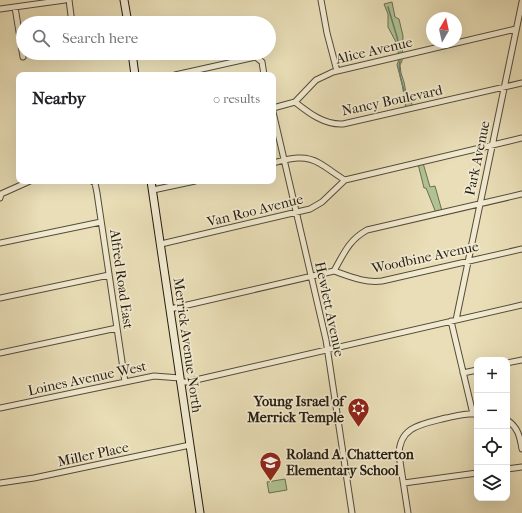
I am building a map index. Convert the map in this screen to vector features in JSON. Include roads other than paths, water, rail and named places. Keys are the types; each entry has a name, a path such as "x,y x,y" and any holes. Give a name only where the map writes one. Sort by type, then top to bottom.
{"main road":[{"path":"124,0 127,16"},
{"path":"133,60 135,72"},
{"name":"Merrick Avenue North","path":"151,184 200,513"}],"street":[{"path":"0,9 65,0"},
{"path":"68,0 71,16"},
{"path":"322,0 327,32 337,71"},
{"name":"Park Avenue","path":"474,411 463,374 453,320 467,262 522,2"},
{"path":"15,7 16,16"},
{"name":"Alice Avenue","path":"295,102 316,80 337,71 516,29"},
{"path":"188,72 242,60"},
{"path":"260,60 262,62 264,72"},
{"name":"Nancy Boulevard","path":"295,102 324,121 343,124 522,83"},
{"path":"276,107 295,102"},
{"name":"Hewlett Avenue","path":"276,125 328,349 352,513"},
{"path":"276,162 297,158 310,159 318,162 345,180 522,138"},
{"name":"Van Roo Avenue","path":"161,244 310,209 322,202 345,180"},
{"path":"0,198 1,194 23,184"},
{"name":"Alfred Road East","path":"95,184 125,382"},
{"path":"152,190 181,184"},
{"path":"170,309 334,271 350,243 357,236 367,230 522,194"},
{"path":"0,243 101,222"},
{"name":"Woodbine Avenue","path":"334,271 361,281 374,282 522,249"},
{"path":"0,298 109,275"},
{"name":"Loines Avenue West","path":"0,408 154,376 187,382 522,304"},
{"path":"0,353 117,328"},
{"path":"510,362 522,360"},
{"path":"463,374 474,371"},
{"path":"408,513 399,447 407,433 414,427 422,424 474,414"},
{"path":"510,422 515,426 519,433 522,449"},
{"name":"Miller Place","path":"0,483 34,478 190,445"},
{"path":"510,469 522,467"},
{"path":"404,483 474,473"}],"waterway":[{"path":"388,7 400,51"},
{"path":"400,61 400,74 406,97"}],"place":[{"name":"Young Israel of Merrick Temple","path":"359,428"},
{"name":"Roland A. Chatterton Elementary School","path":"271,482"}]}
